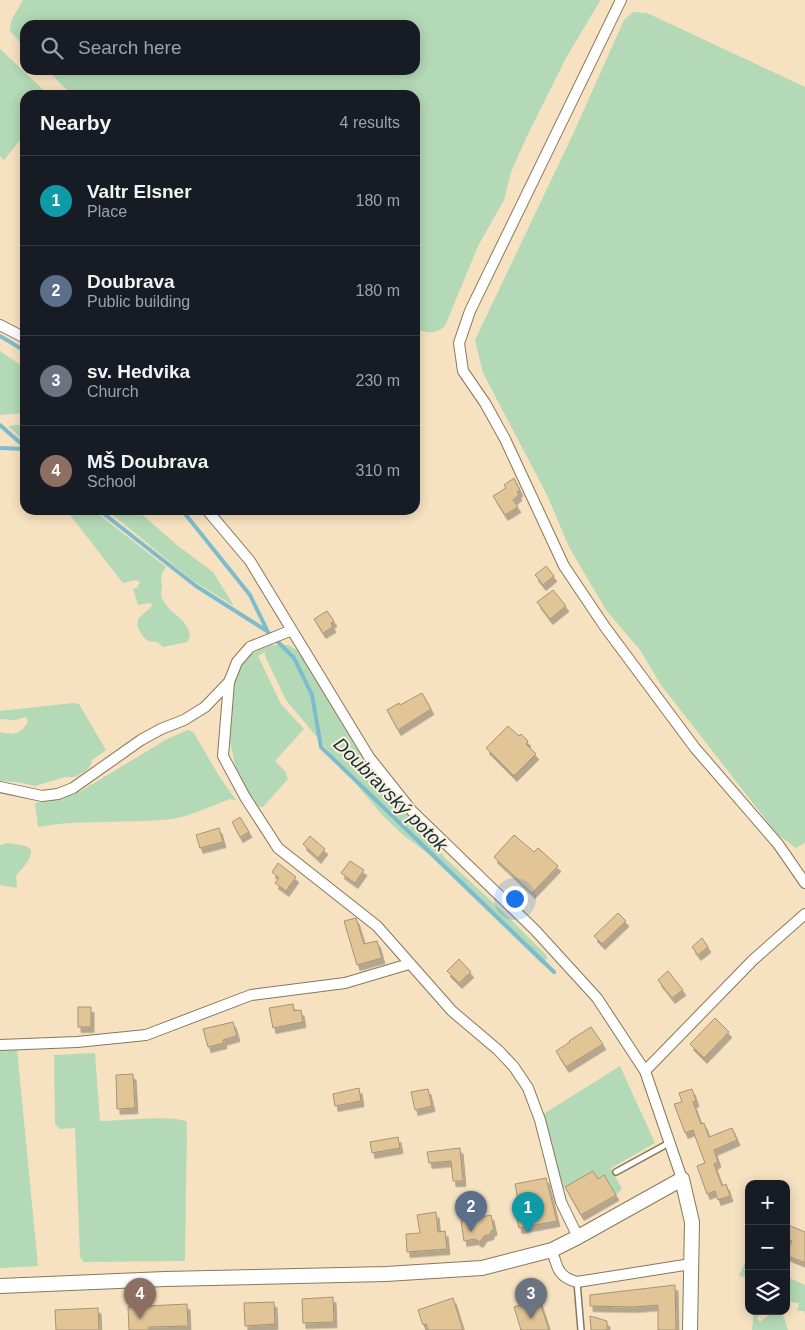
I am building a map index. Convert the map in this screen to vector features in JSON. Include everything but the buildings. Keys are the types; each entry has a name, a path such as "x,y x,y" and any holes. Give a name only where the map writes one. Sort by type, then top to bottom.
{"street":[{"path":"621,0 470,311 459,343 463,371 506,438 564,566 605,627 695,748 778,844 805,884"},
{"path":"0,324 20,335"},
{"path":"210,515 250,561 370,757 406,804 535,930 597,998 645,1071 682,1179 692,1222 690,1330"},
{"path":"292,630 250,647 237,662 229,682 223,756 245,797 278,848 377,926 452,1011 498,1050 514,1067 528,1088 540,1120 561,1202 578,1237"},
{"path":"0,787 42,796 65,791 91,776 141,740 160,729 184,720 204,707 229,682"},
{"path":"645,1071 753,960 805,914"},
{"path":"0,1045 77,1042 146,1035 251,995 344,983 410,964"},
{"path":"0,1286 386,1274 482,1268 552,1250 682,1179"},
{"path":"552,1250 561,1274 568,1280 578,1282 691,1264"}],"lane":[{"path":"616,1172 669,1143"},
{"path":"578,1282 581,1330"}],"green space":[{"path":"23,0 600,0 566,58 528,134 511,172 504,200 478,246 445,326 438,331 431,332 420,330 420,90 67,90 52,75 420,75 420,20 20,20 20,42 10,31 11,21"},
{"path":"633,12 647,13 805,87 805,843 796,848 777,834 661,685 640,650 606,610 569,547 547,495 483,373 475,340 574,132 624,20"},
{"path":"0,49 20,68 20,75 28,75 44,90 20,90 20,140 4,160 0,156"},
{"path":"0,351 20,365 20,413 0,415"},
{"path":"20,425 20,437 8,426"},
{"path":"70,515 99,515 166,567 161,576 161,597 186,625 190,637 187,642 163,647 158,643 147,640 137,625 138,619 153,605 149,603 138,605 133,589 137,588 140,582 136,580 123,583"},
{"path":"113,515 143,515 177,545 213,572 234,606 192,580"},
{"path":"270,645 288,645 297,650 370,769 446,859 546,955 547,958 543,964 426,852 403,835 383,816 286,700 265,656 265,652 258,656 281,704 304,729 275,761 285,771 288,779 263,807 260,807 250,796 237,774 228,732 233,673 249,655"},
{"path":"73,703 79,704 106,750 92,760 91,765 86,771 75,777 65,777 35,786 0,781 0,732 9,734 19,732 28,722 26,717 15,720 0,719 0,711"},
{"path":"188,730 193,732 221,779 237,801 230,799 172,819 71,823 38,827 35,803 51,801 81,791 167,739"},
{"path":"8,843 26,846 31,850 28,861 16,876 17,888 0,885 0,845"},
{"path":"17,1049 38,1266 0,1268 0,1050"},
{"path":"95,1053 100,1121 170,1118 187,1122 185,1261 84,1262 80,1257 75,1128 60,1129 55,1124 54,1055"},
{"path":"620,1066 655,1143 611,1168 622,1189 616,1195 604,1175 598,1179 593,1171 565,1187 561,1186 542,1115"},
{"path":"745,1263 745,1277 739,1276"},
{"path":"790,1278 805,1285 805,1314 804,1311 797,1311 799,1303 790,1302"},
{"path":"754,1315 759,1315 757,1319 760,1322 769,1315 783,1315 788,1330 752,1330"}],"waterway":[{"path":"0,336 20,348"},
{"name":"Doubravský potok","path":"0,425 20,443"},
{"path":"0,448 20,449"},
{"name":"Doubravský potok","path":"105,515 196,586 267,631 294,658 312,695 321,747 554,972"},
{"path":"186,515 250,595 267,630"}],"place":[{"name":"Doubrava","path":"471,1232"},
{"name":"Valtr Elsner","path":"528,1233"},
{"name":"MŠ Doubrava","path":"140,1319"},
{"name":"sv. Hedvika","path":"531,1319"}]}
